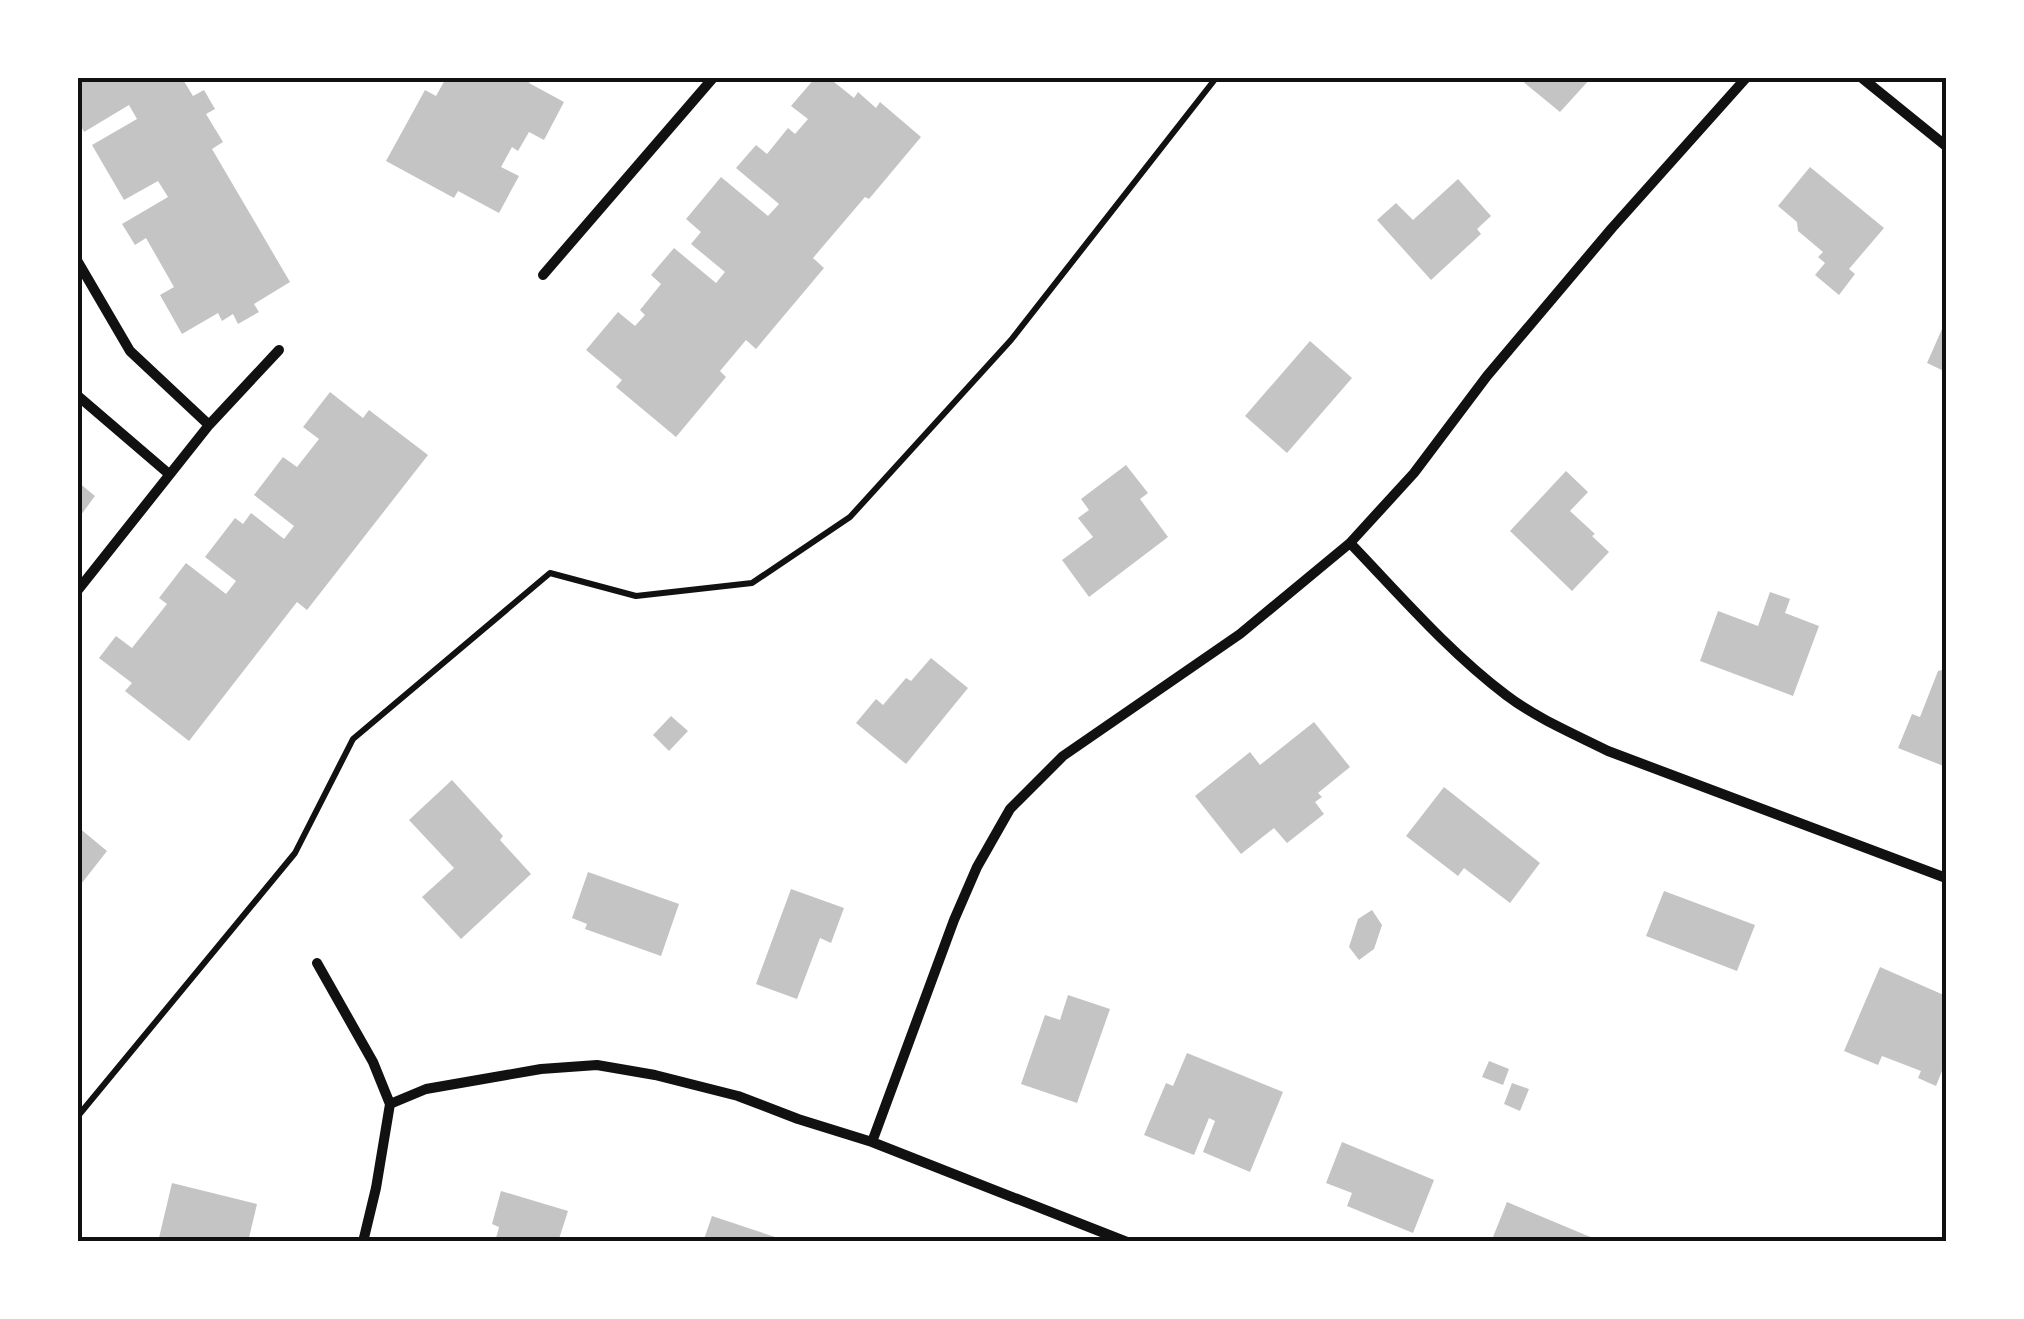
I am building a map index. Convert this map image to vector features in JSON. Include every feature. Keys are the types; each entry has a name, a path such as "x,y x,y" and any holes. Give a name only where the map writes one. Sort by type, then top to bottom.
{"street":[{"path":"543,275 712,78"},
{"path":"872,1142 962,902 1010,809 1063,756 1240,634 1350,543 1414,472 1487,376 1612,228 1746,78"},
{"path":"1862,78 1946,146"},
{"path":"78,262 130,351 209,425"},
{"path":"78,590 209,425 279,350"},
{"path":"78,396 169,474"},
{"path":"1350,543 1425,622 1507,696 1558,726 1608,750 1946,878"},
{"path":"317,964 373,1062 390,1104 364,1242"},
{"path":"390,1104 426,1089 460,1081 542,1069 597,1065 655,1075 738,1096 872,1142 1127,1242"}],"path":[{"path":"78,1116 295,852 353,739 550,574 636,596 752,584 850,517 1011,340 1216,78"}],"building":[{"path":"78,78 182,78 193,96 204,90 215,109 206,114 223,142 212,149 290,282 254,304 259,312 238,324 233,314 222,321 218,313 182,334 160,295 174,287 146,238 135,245 122,224 168,197 158,181 124,200 92,145 137,119 129,105 84,132 78,120"},
{"path":"446,78 532,78 529,83 564,102 544,140 529,132 518,151 512,147 501,167 519,176 499,213 458,191 454,198 386,161 425,90 436,96"},
{"path":"815,78 829,78 854,98 858,92 876,108 880,102 921,137 813,258 824,268 756,349 746,340 720,371 726,377 676,437 616,387 622,380 586,350 618,312 635,326 645,315 640,310 661,284 651,275 674,248 716,283 725,272 691,244 701,232 686,219 721,177 768,216 779,204 736,168 756,145 767,154 788,128 795,134 808,119 791,106"},
{"path":"1523,78 1591,78 1560,112"},
{"path":"1810,167 1884,228 1849,269 1855,274 1839,295 1815,275 1825,263 1818,257 1823,252 1798,231 1797,222 1778,206"},
{"path":"1458,179 1491,216 1477,229 1481,234 1431,280 1377,220 1396,203 1413,220"},
{"path":"1946,320 1946,372 1927,363"},
{"path":"1310,341 1352,378 1287,453 1245,416"},
{"path":"330,392 363,418 369,410 428,455 307,610 297,602 189,741 125,691 132,683 99,658 116,636 132,648 167,604 159,598 186,563 226,594 236,581 205,557 235,518 243,524 251,513 284,539 294,526 254,495 283,457 297,467 319,439 303,427"},
{"path":"1126,465 1148,493 1140,499 1168,537 1089,597 1062,560 1093,537 1078,518 1089,510 1081,499"},
{"path":"1566,471 1588,492 1570,511 1609,552 1572,591 1510,531"},
{"path":"78,482 95,496 78,519"},
{"path":"1770,592 1790,599 1785,613 1819,626 1793,696 1700,661 1718,611 1758,626"},
{"path":"931,658 968,688 906,764 856,723 876,699 883,705 906,678 911,681"},
{"path":"1946,669 1946,767 1898,748 1912,714 1920,717 1938,671"},
{"path":"671,716 688,731 669,751 653,735"},
{"path":"1314,722 1350,767 1318,793 1322,797 1315,802 1324,814 1287,843 1274,828 1241,854 1195,796 1250,752 1260,765"},
{"path":"452,780 503,836 500,840 531,874 461,939 422,897 454,868 409,820"},
{"path":"1444,787 1540,863 1510,903 1464,868 1458,876 1406,836"},
{"path":"78,827 107,851 78,888"},
{"path":"588,872 679,904 661,956 585,929 587,924 572,918"},
{"path":"791,889 844,908 831,943 820,938 797,999 756,984"},
{"path":"1664,891 1755,925 1737,971 1646,936"},
{"path":"1372,910 1382,925 1374,949 1359,960 1349,947 1358,919"},
{"path":"1880,967 1946,996 1946,1061 1936,1086 1918,1078 1921,1071 1882,1056 1878,1065 1844,1051"},
{"path":"1068,995 1110,1009 1077,1103 1021,1084 1045,1015 1060,1020"},
{"path":"1187,1053 1283,1092 1250,1172 1203,1152 1215,1121 1209,1118 1194,1155 1144,1135 1166,1083 1173,1086"},
{"path":"1489,1061 1509,1069 1503,1085 1482,1077"},
{"path":"1512,1083 1529,1089 1520,1111 1504,1104"},
{"path":"1342,1142 1434,1180 1413,1233 1347,1206 1352,1193 1326,1183"},
{"path":"172,1183 257,1204 248,1242 158,1242"},
{"path":"501,1191 568,1211 558,1242 495,1242 499,1227 492,1224"},
{"path":"1507,1202 1600,1241 1600,1242 1491,1242"},
{"path":"712,1216 787,1241 787,1242 703,1242"}]}
